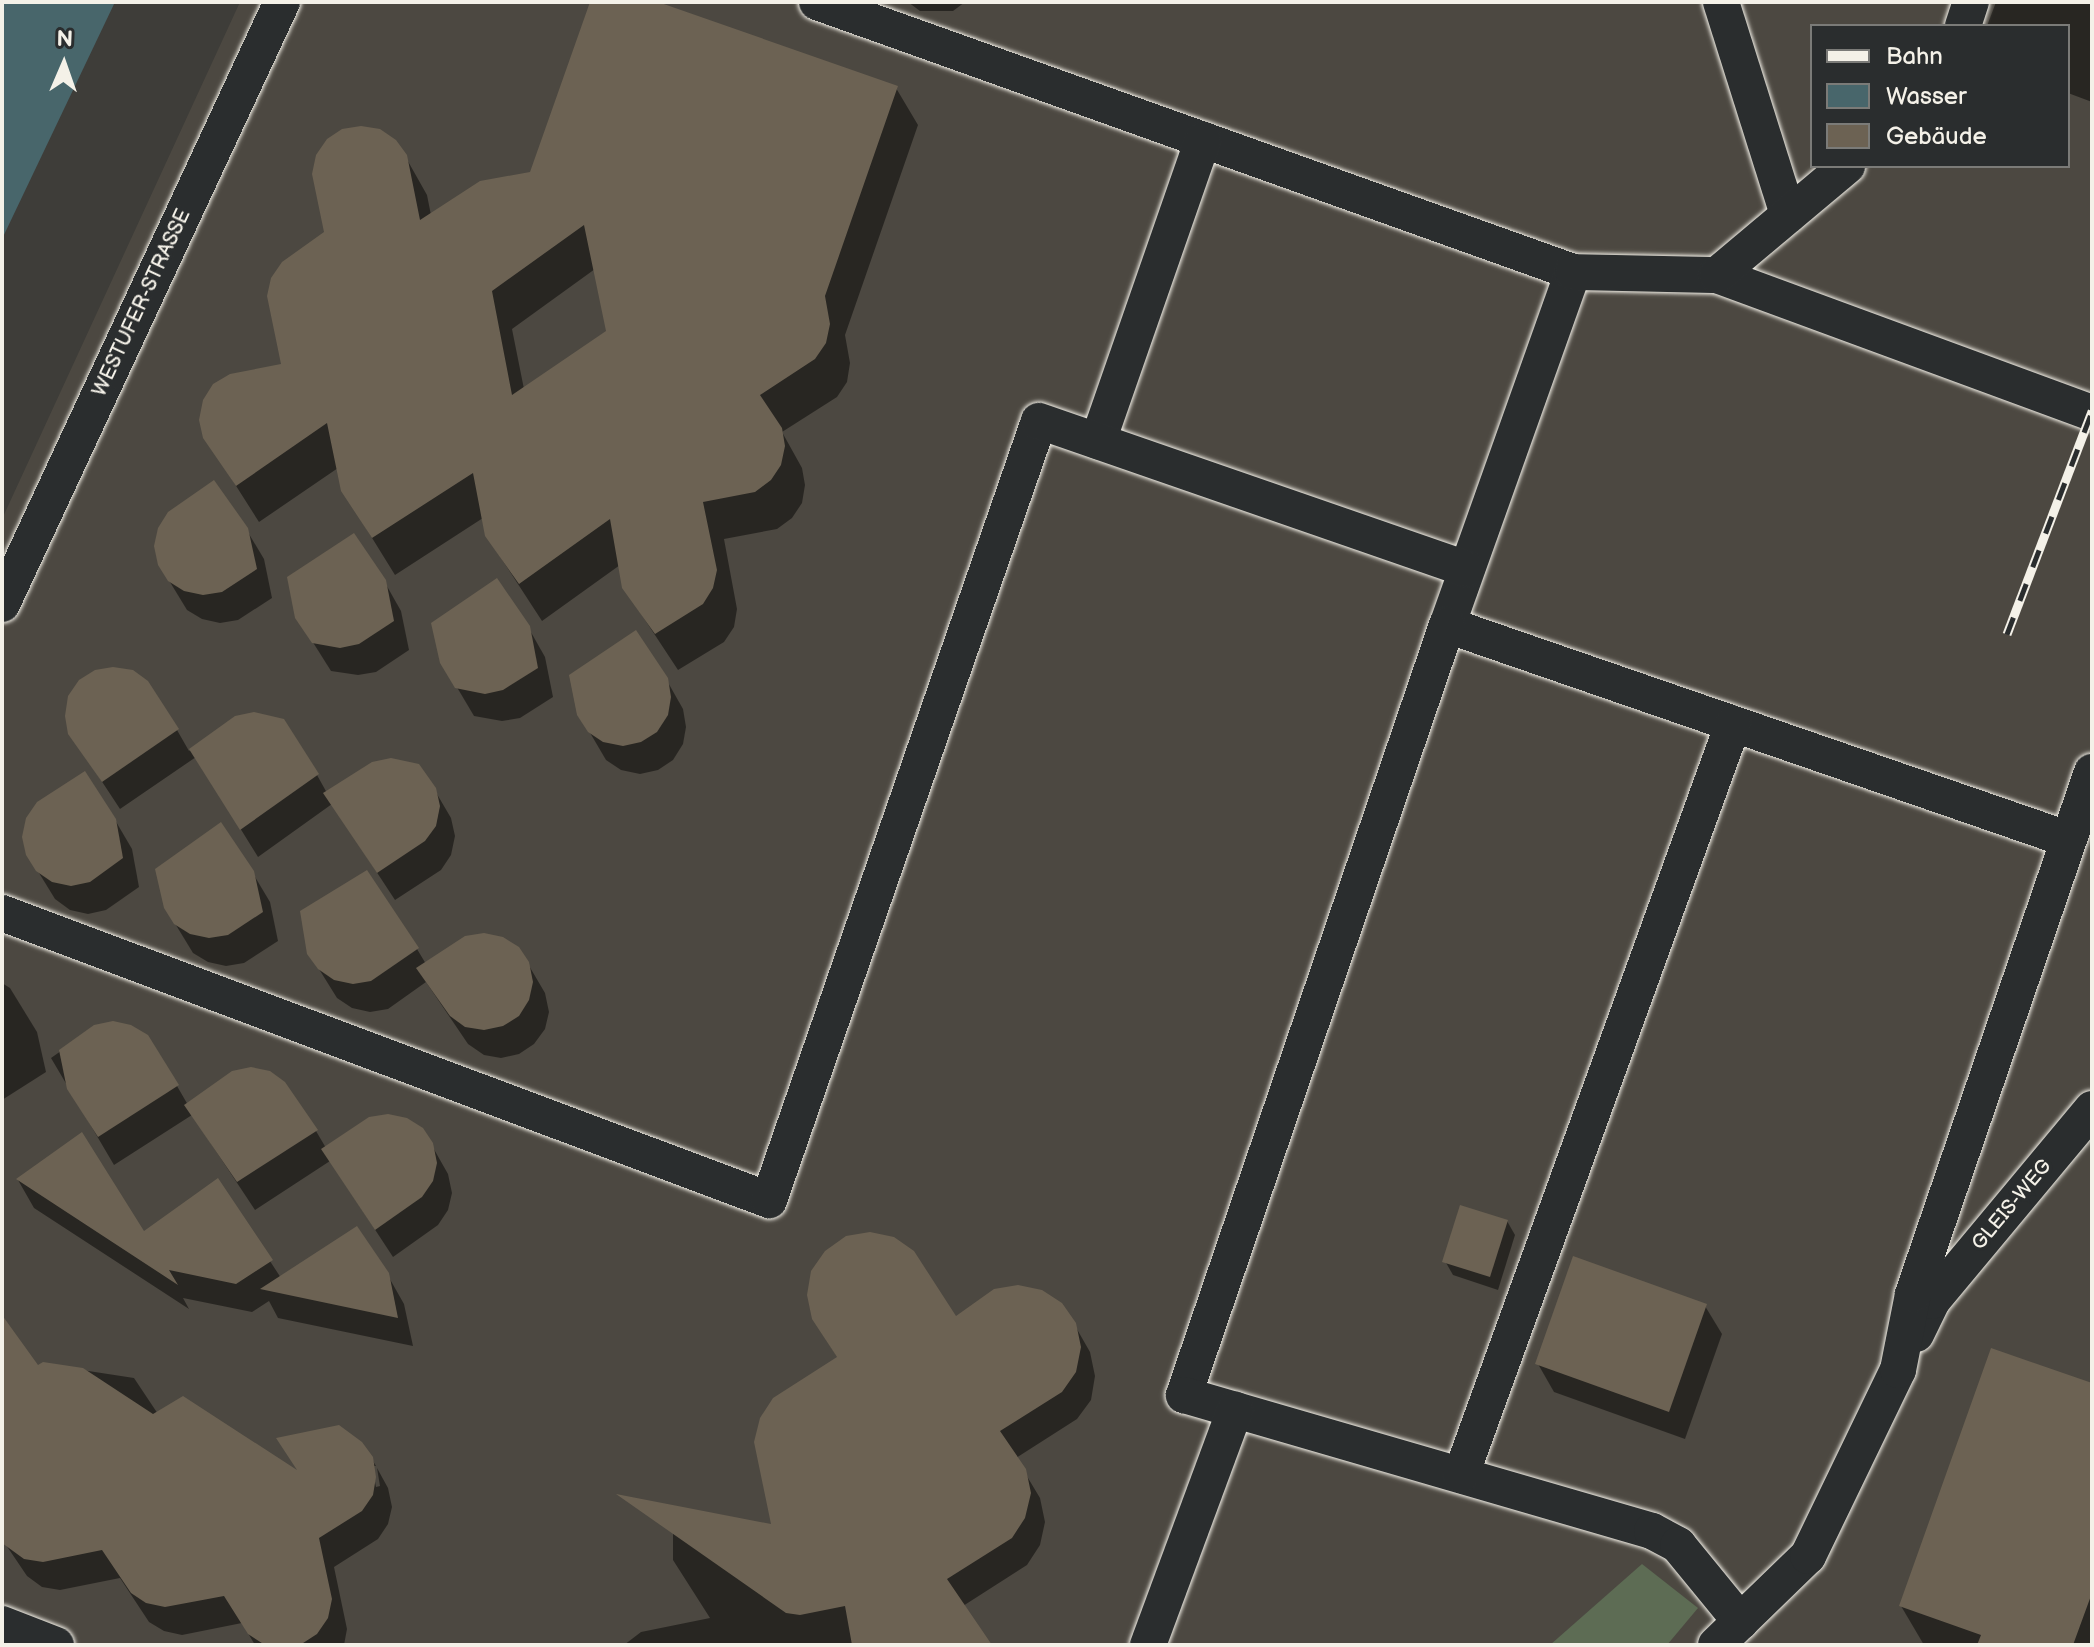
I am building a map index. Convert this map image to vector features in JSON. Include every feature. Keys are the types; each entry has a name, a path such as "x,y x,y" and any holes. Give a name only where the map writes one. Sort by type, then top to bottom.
{"lane":[{"name":"WESTUFER-STRASSE","path":"2,604 282,2"},
{"path":"817,2 1573,272 1717,275 2092,413"},
{"path":"1721,2 1788,215"},
{"path":"1964,24 1971,2"},
{"path":"1098,441 1203,140"},
{"path":"1717,275 1845,168"},
{"path":"1573,272 1466,569 1184,1395 1652,1531 1678,1545 1729,1634 1808,1556 1898,1370 1913,1294 2092,772"},
{"path":"2,913 769,1200 1039,421 1466,569"},
{"path":"1447,625 2067,839"},
{"path":"1461,1475 1733,724"},
{"name":"GLEIS-WEG","path":"1898,1370 1932,1301 2092,1109"},
{"path":"1148,1645 1235,1410"},
{"path":"2,1624 56,1645"}],"shaded area":[{"path":"240,2 2092,2 2092,1645 2,1645 2,519"}],"green space":[{"path":"1642,1564 1698,1608 1667,1645 1550,1645"}],"water":[{"path":"2,2 115,2 2,239"}],"building":[{"path":"590,2 658,2 898,86 825,296 830,324 826,343 815,359 760,395 782,428 785,446 781,465 771,480 755,492 703,502 717,570 713,588 703,604 655,634 622,588 610,519 519,584 485,536 473,473 372,538 341,491 327,423 236,486 203,438 199,420 203,400 213,384 230,374 281,364 267,296 271,278 282,262 324,232 312,174 316,155 327,139 342,129 361,126 380,129 396,140 407,155 420,220 480,181 530,172","holes":["584,225 606,331 512,395 492,291"]},
{"path":"214,480 248,528 257,569 222,592 203,595 184,591 168,581 158,565 154,546 158,528 168,512"},
{"path":"354,533 386,580 394,621 359,644 340,648 312,643 295,618 287,577"},
{"path":"497,578 530,626 538,668 503,690 485,694 455,688 440,663 431,623"},
{"path":"636,630 668,678 671,697 668,715 657,732 641,742 623,746 603,742 588,732 577,715 569,675"},
{"path":"113,667 133,670 148,681 179,729 102,782 68,734 65,716 68,696 79,680 95,670"},
{"path":"254,712 284,719 319,774 240,830 189,749 235,716"},
{"path":"391,758 419,764 436,788 440,806 436,826 425,841 377,873 323,793 372,762"},
{"path":"85,771 116,819 123,858 90,882 71,886 52,882 36,871 26,855 22,837 26,818 37,802"},
{"path":"221,822 254,871 263,912 228,935 209,938 190,934 174,924 164,908 155,869"},
{"path":"367,870 419,948 371,981 353,984 334,980 318,969 307,954 300,911"},
{"path":"484,933 503,937 519,947 529,962 533,982 529,1000 519,1016 503,1026 484,1030 465,1027 450,1016 416,968 465,936"},
{"path":"113,1021 131,1025 148,1035 179,1085 98,1137 67,1089 59,1050 94,1025"},
{"path":"251,1067 270,1071 285,1082 318,1130 237,1182 184,1105 232,1071"},
{"path":"388,1114 407,1118 423,1128 433,1143 437,1163 433,1181 422,1197 375,1230 321,1149 369,1117"},
{"path":"82,1132 144,1231 218,1178 273,1260 236,1284 169,1270 178,1285 16,1179"},
{"path":"1460,1205 1508,1220 1490,1277 1442,1262"},
{"path":"357,1226 389,1273 398,1318 260,1289"},
{"path":"870,1232 894,1237 914,1251 956,1316 994,1289 1018,1285 1042,1290 1062,1303 1076,1323 1081,1347 1076,1372 1062,1392 1000,1431 1026,1469 1031,1493 1025,1518 1012,1538 947,1579 992,1645 852,1645 845,1606 800,1615 786,1613 616,1494 771,1524 754,1442 760,1418 773,1398 837,1357 812,1319 807,1295 811,1271 825,1251 846,1236"},
{"path":"1573,1256 1707,1304 1669,1412 1535,1364"},
{"path":"2,1315 38,1365 43,1362 83,1368 153,1414 183,1396 297,1470 276,1438 339,1425 362,1442 373,1457 376,1477 373,1495 362,1511 319,1538 332,1599 328,1618 317,1634 300,1645 265,1645 248,1634 224,1596 165,1607 146,1603 131,1593 102,1550 43,1562 24,1559 2,1543"},
{"path":"1991,1348 2092,1383 2092,1593 2073,1645 1977,1645 1981,1635 1899,1606"}],"railway":[{"path":"2007,634 2092,411"}]}
